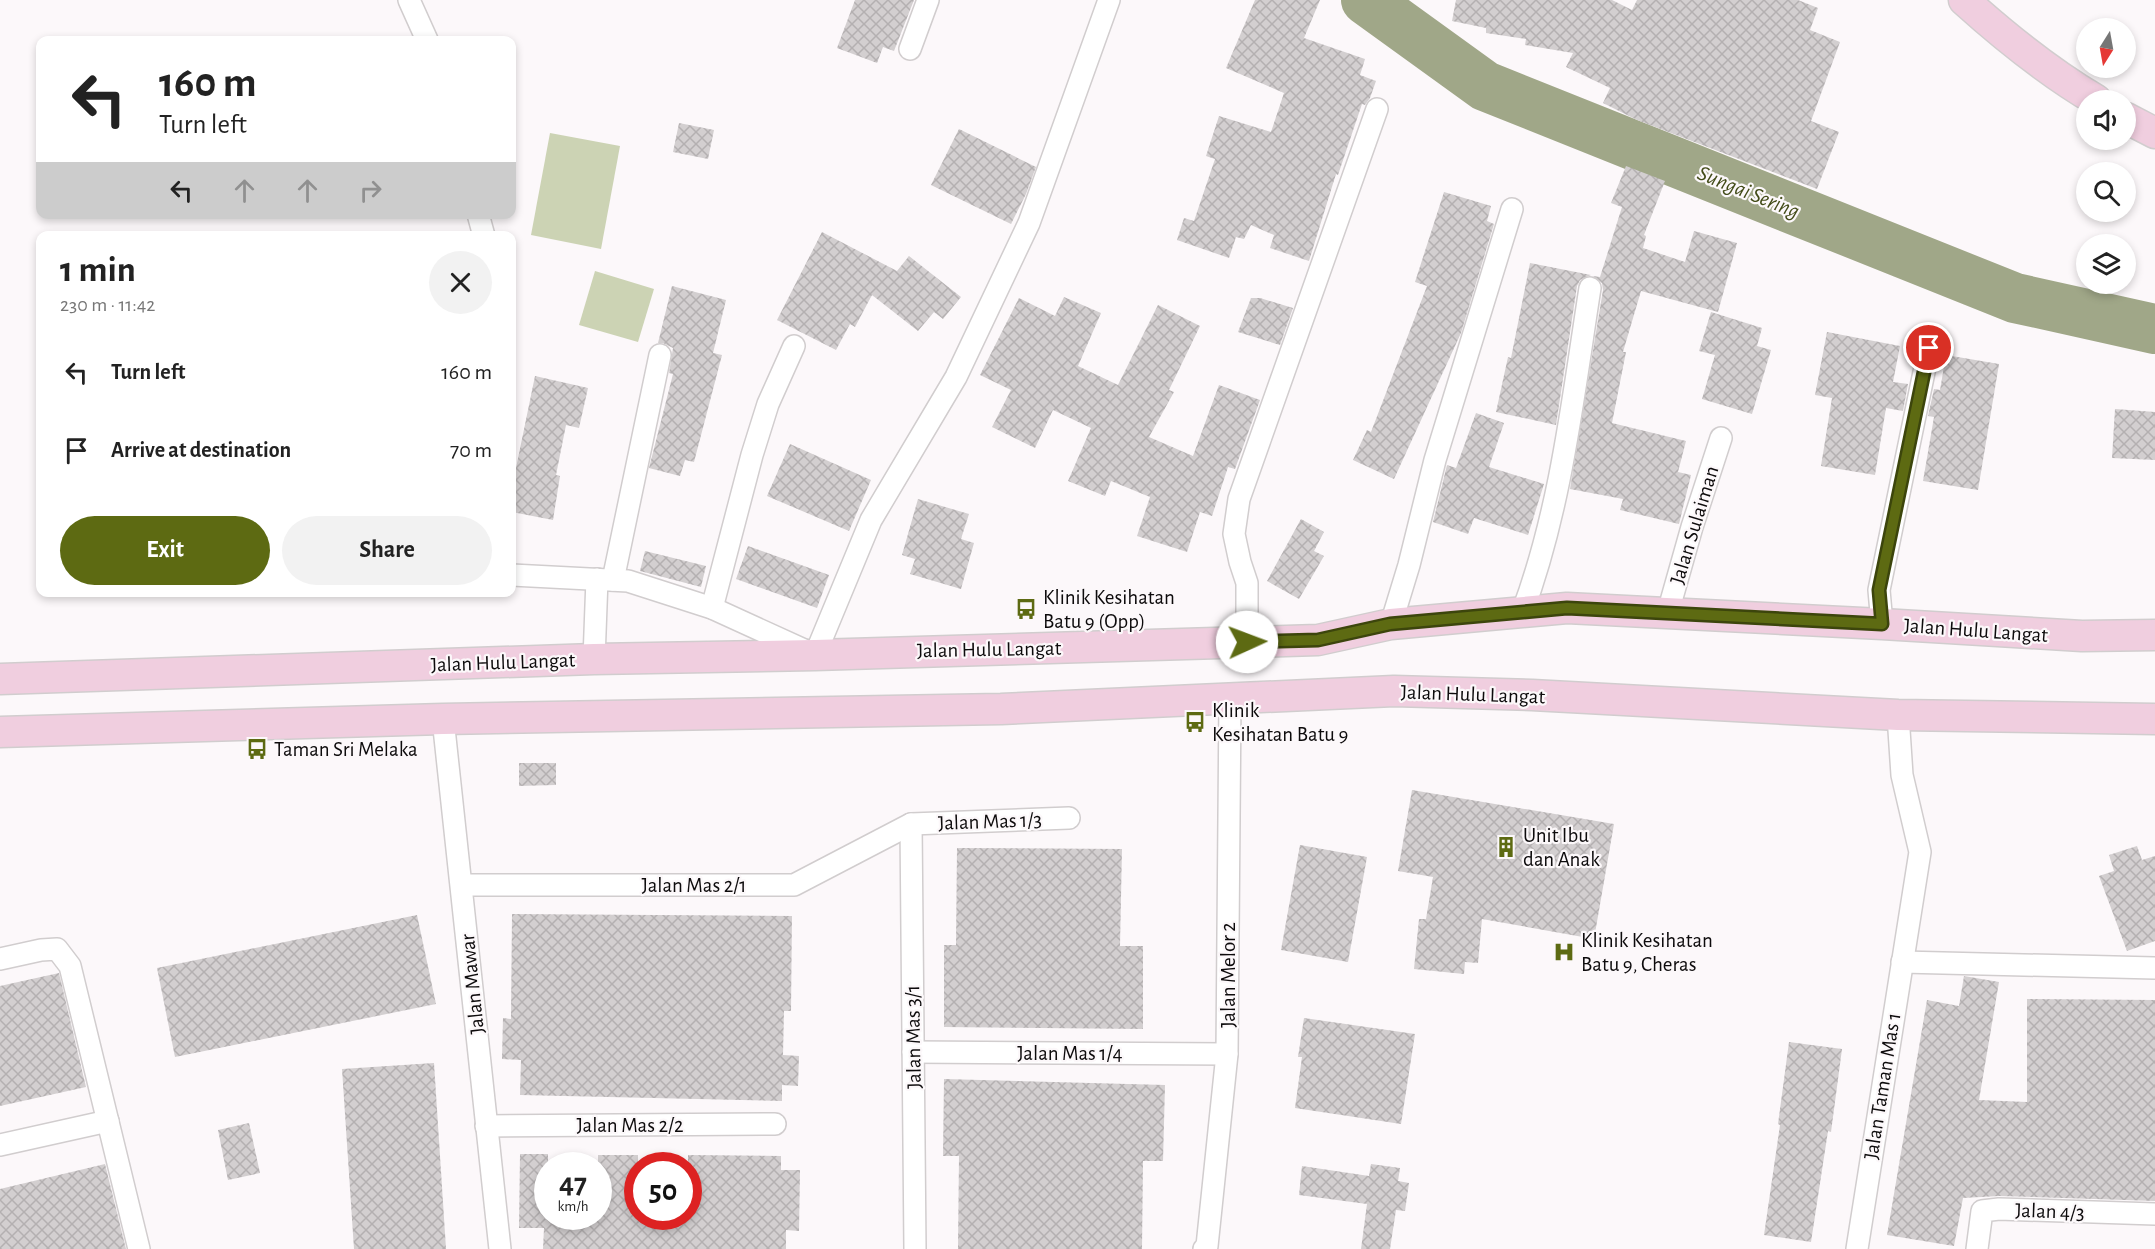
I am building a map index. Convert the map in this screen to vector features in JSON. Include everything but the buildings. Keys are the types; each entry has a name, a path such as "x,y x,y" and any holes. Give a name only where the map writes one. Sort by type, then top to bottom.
{"main road":[{"path":"1964,0 1989,23 2078,90"},
{"path":"2136,123 2155,132"},
{"name":"Jalan Hulu Langat","path":"0,679 594,659 1318,640 1390,624 1567,608 2082,636 2155,635"},
{"name":"Jalan Hulu Langat","path":"0,732 443,719 1001,708 1394,691 1532,695 1898,715 2155,719"}],"street":[{"path":"409,0 424,36"},
{"path":"910,49 928,0"},
{"path":"516,575 628,580 712,608 815,655 871,520 956,377 1029,223 1109,0"},
{"path":"1247,642 1247,583 1234,534 1239,499 1377,109"},
{"path":"1390,624 1409,565 1435,460 1512,209"},
{"path":"1522,613 1536,575 1564,461 1590,288"},
{"path":"712,608 752,455 768,404 794,346"},
{"path":"1882,624 1879,590 1929,348"},
{"path":"594,659 605,579 660,355"},
{"name":"Jalan Sulaiman","path":"1668,612 1692,527 1721,438"},
{"name":"Jalan Melor 2","path":"1204,1249 1207,1246 1227,1054 1230,699"},
{"name":"Jalan Taman Mas 1","path":"1857,1249 1920,852 1902,776 1898,715"},
{"name":"Jalan Mawar","path":"443,719 500,1249"},
{"name":"Jalan Mas 1/3","path":"911,824 1069,818"},
{"name":"Jalan Mas 2/1","path":"462,885 794,885 911,824"},
{"name":"Jalan Mas 3/1","path":"911,824 915,1249"},
{"path":"0,959 40,950 57,949 69,966 139,1249"},
{"path":"1902,962 2155,968"},
{"name":"Jalan Mas 1/4","path":"913,1052 1227,1054"},
{"path":"0,1145 108,1121"},
{"name":"Jalan Mas 2/2","path":"486,1126 775,1124"},
{"name":"Jalan 4/3","path":"1977,1249 1982,1211 1999,1209 2155,1214"}],"green space":[{"path":"550,133 620,146 601,249 531,235"},
{"path":"595,271 654,289 638,342 579,325"}],"waterway":[{"name":"Sungai Sering","path":"1366,0 1485,86 2015,298 2155,329"}],"place":[{"name":"Klinik Kesihatan Batu 9 (Opp)","path":"1026,609"},
{"name":"Klinik Kesihatan Batu 9","path":"1195,722"},
{"name":"Taman Sri Melaka","path":"257,749"},
{"name":"Unit Ibu dan Anak","path":"1506,847"},
{"name":"Klinik Kesihatan Batu 9, Cheras","path":"1564,952"}],"route":[{"path":"1247,642 1318,640 1390,624 1567,608 1882,624 1879,590 1929,348"}]}
